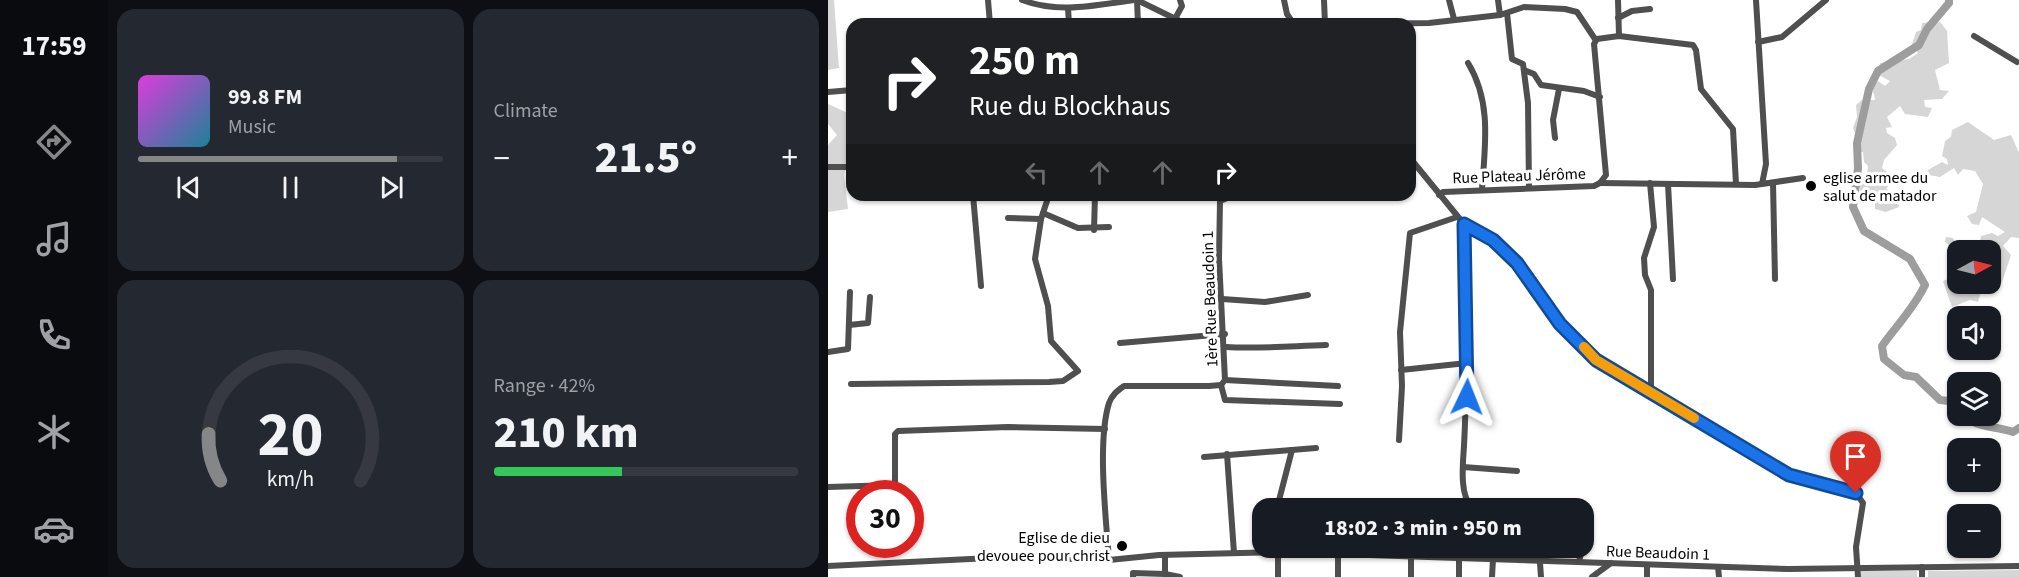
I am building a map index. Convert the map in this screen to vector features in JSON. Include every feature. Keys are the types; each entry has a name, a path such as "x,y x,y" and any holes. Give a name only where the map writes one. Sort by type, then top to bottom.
{"street":[{"path":"988,0 990,18"},
{"path":"1022,0 1043,8 1068,8 1136,0 1176,17 1182,6 1180,0"},
{"path":"1040,0 1043,8"},
{"path":"1136,0 1137,18"},
{"path":"1284,0 1290,18"},
{"path":"1324,0 1325,18"},
{"path":"1449,0 1454,20"},
{"path":"1498,0 1504,14 1512,59 1523,64 1524,70 1528,102 1529,188"},
{"path":"1618,0 1618,36"},
{"path":"1756,0 1766,164 1762,184"},
{"path":"1758,42 1782,37 1826,0"},
{"path":"1416,23 1504,14 1524,7 1572,9 1595,39 1618,36 1693,45 1696,50 1701,89 1733,129 1736,184"},
{"path":"1068,8 1069,18"},
{"path":"1618,18 1632,11 1650,9"},
{"path":"1974,36 2018,61 2013,69"},
{"name":"Rue Plateau Jérôme","path":"1439,195 1443,192 1482,189 1594,186 1600,183 1606,175 1600,97 1594,63 1595,39"},
{"path":"1468,63 1476,75 1486,122 1482,189"},
{"path":"1524,70 1534,74 1539,84 1590,92 1600,97"},
{"path":"1555,138 1553,120 1559,88"},
{"path":"828,92 846,90"},
{"path":"1416,166 1464,224 1493,240 1517,263 1560,324 1596,360 1789,475 1856,493 1863,502 1856,547 1858,577"},
{"path":"828,167 846,167"},
{"path":"1600,183 1762,184 1803,178"},
{"path":"1650,183 1654,227 1644,258 1645,275 1652,300 1652,394"},
{"path":"1773,183 1775,279"},
{"path":"1668,184 1673,279"},
{"path":"974,201 981,286"},
{"path":"851,384 1049,382 1063,381 1078,370 1051,341 1048,306 1035,259 1046,201"},
{"path":"1094,230 1095,201"},
{"name":"1ère Rue Beaudoin 1","path":"1109,560 1105,496 1105,429 1110,402 1116,391 1124,386 1223,383 1226,346 1219,259 1220,201"},
{"path":"1008,218 1042,216 1078,228 1094,230 1109,227"},
{"path":"1399,440 1402,301 1410,233 1457,217"},
{"path":"1464,224 1467,363 1463,467 1466,498"},
{"path":"828,352 848,349 850,292"},
{"path":"1222,299 1265,302 1308,295"},
{"path":"849,325 868,323 870,297"},
{"path":"1120,343 1225,334"},
{"path":"1226,346 1254,350 1280,345 1326,345"},
{"path":"1401,370 1467,363"},
{"path":"1338,386 1223,383 1225,400 1340,404"},
{"path":"828,488 895,485 895,434 898,431 1008,427 1105,429"},
{"path":"1204,457 1316,448"},
{"path":"1280,498 1292,450"},
{"path":"1227,454 1234,553"},
{"path":"1463,467 1517,471"},
{"name":"Rue Beaudoin 1","path":"828,566 1011,557 1109,560 1252,552"},
{"path":"1165,555 1165,574"},
{"path":"1278,558 1278,577"},
{"path":"1338,558 1338,577"},
{"path":"1411,558 1411,577"},
{"path":"1459,558 1459,577"},
{"name":"Rue Beaudoin 1","path":"1459,558 1521,560 1540,563 1579,562 1788,569 2019,566"},
{"path":"1579,562 1580,558"},
{"path":"1492,577 1493,559"},
{"path":"1540,563 1541,577"},
{"path":"1592,577 1611,563"},
{"path":"1647,565 1647,577"},
{"path":"1718,567 1719,577"},
{"path":"1737,567 1737,577"},
{"path":"1751,567 1751,577"},
{"path":"1767,567 1768,577"},
{"path":"1922,567 1922,577"},
{"path":"1788,569 1788,577"},
{"path":"1804,569 1805,577"},
{"path":"1819,569 1820,577"},
{"path":"1832,569 1833,577"},
{"path":"1845,569 1846,577"},
{"path":"1133,577 1133,573 1180,577"}],"shaded area":[{"path":"828,0 834,0 839,68 828,70"},
{"path":"1940,22 1947,31 1949,63 1935,70 1940,90 1949,91 1942,99 1924,100 1925,107 1932,108 1928,117 1905,114 1900,106 1887,117 1892,127 1886,128 1887,133 1895,138 1897,145 1884,160 1882,168 1887,172 1890,183 1886,189 1897,193 1899,207 1886,212 1875,209 1875,199 1868,202 1862,199 1858,181 1860,177 1867,175 1868,166 1864,162 1863,152 1857,152 1859,143 1853,128 1857,117 1856,105 1862,100 1875,100 1873,89 1878,81 1885,86 1890,81 1879,75 1880,63 1909,59 1918,53 1912,44 1916,32 1921,30 1922,23"},
{"path":"828,104 846,112 844,174 848,209 828,212 828,145 837,135 828,124"},
{"path":"1968,122 1994,140 2011,135 2019,153 2019,238 2011,237 2003,246 2011,255 2001,282 2001,240 1980,240 1981,236 1992,233 1998,236 2005,232 1982,217 1979,225 1972,224 1967,216 1976,212 1983,184 1975,171 1963,169 1958,175 1954,168 1940,177 1929,175 1928,170 1942,162 1948,165 1947,159 1942,156 1945,141 1951,137 1952,130"},
{"path":"1946,237 1954,240 1947,240 1947,243 1945,242"},
{"path":"1947,279 1947,293 1943,281"},
{"path":"1948,294 1980,294 1978,302 1970,300 1952,306"},
{"path":"2019,570 2019,577 1928,577 1928,571"},
{"path":"1861,571 1917,571 1917,577 1861,577"}],"waterway":[{"path":"1947,401 1940,400 1916,377 1904,375 1884,359 1882,346 1911,309 1925,285 1910,259 1864,231 1853,207 1858,168 1857,143 1869,89 1878,71 1919,45 1927,29 1949,3 1949,0"},
{"path":"1986,426 2013,432 2019,428"}],"slow traffic":[{"path":"1584,347 1596,360 1694,418"}],"place":[{"name":"eglise armee du salut de matador","path":"1811,186"},
{"name":"Eglise de dieu devouee pour christ","path":"1122,546"}],"route":[{"path":"1467,397 1464,224 1493,240 1517,263 1560,324 1596,360 1789,475 1856,493"}]}
